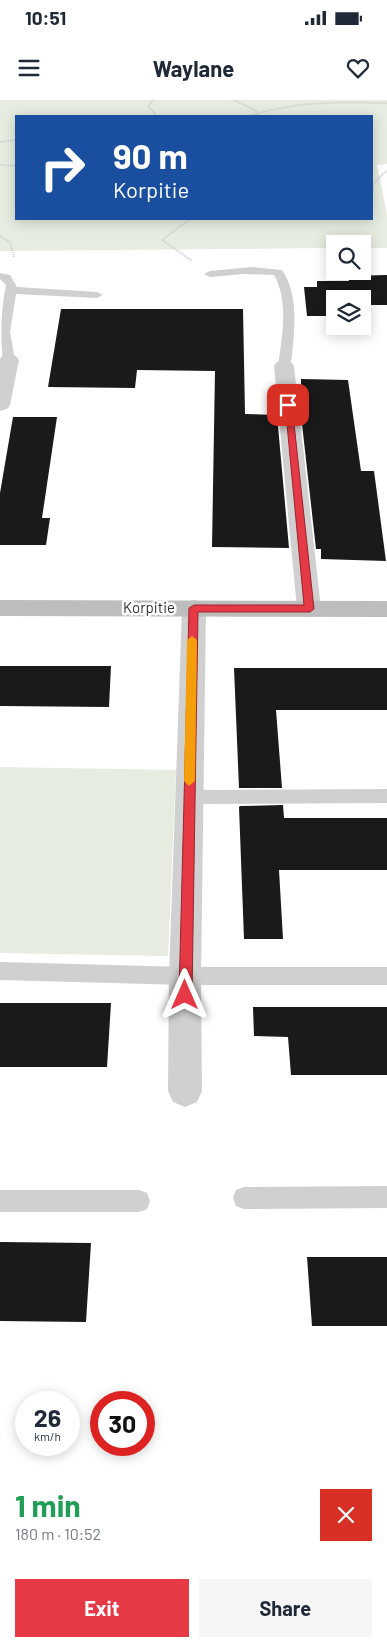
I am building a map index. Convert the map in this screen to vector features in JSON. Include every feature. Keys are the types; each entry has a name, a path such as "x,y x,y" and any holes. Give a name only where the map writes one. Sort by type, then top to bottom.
{"street":[{"path":"0,405 9,360"},
{"path":"284,366 310,609"},
{"name":"Korpitie","path":"0,608 387,609"},
{"path":"185,1091 185,976 194,608"}],"lane":[{"path":"210,274 268,270 278,272 282,278 287,299 288,315 284,366"},
{"path":"0,276 6,277 12,285 0,335 3,349 9,360"},
{"path":"11,290 97,295"},
{"path":"189,797 387,796"},
{"path":"0,971 185,976 387,976"},
{"path":"244,1198 387,1197"},
{"path":"0,1201 139,1201"}],"path":[{"path":"152,100 148,106 156,115"},
{"path":"234,100 259,112"},
{"path":"252,115 259,112 302,105 387,103"},
{"path":"0,142 15,140"},
{"path":"0,165 15,166"},
{"path":"373,184 387,170"},
{"path":"189,220 162,240 210,274"},
{"path":"0,236 10,242 14,260"}],"shaded area":[{"path":"0,100 387,100 387,164 377,165 387,215 387,248 371,248 371,235 326,235 326,248 0,251"},
{"path":"0,767 176,770 168,956 0,953"}],"building":[{"path":"371,275 387,275 387,305 371,305 371,290 326,290 326,316 307,316 304,287 317,287 317,281 371,280"},
{"path":"61,309 243,309 245,414 277,415 289,548 212,547 215,371 137,370 135,388 48,387"},
{"path":"301,379 348,380 361,471 374,471 386,561 321,559 321,549 316,549 301,415"},
{"path":"13,417 57,417 42,518 50,518 46,545 0,545 0,493"},
{"path":"0,666 111,666 109,707 0,706"},
{"path":"234,668 387,668 387,710 276,710 282,788 239,788"},
{"path":"283,805 284,818 387,818 387,870 279,870 283,939 244,939 239,807"},
{"path":"0,1003 111,1003 107,1067 0,1067"},
{"path":"253,1007 387,1007 387,1075 291,1075 288,1037 254,1036"},
{"path":"0,1242 91,1243 86,1322 0,1321"},
{"path":"307,1257 387,1257 387,1326 312,1326"}],"slow traffic":[{"path":"189,781 192,640"}],"route":[{"path":"185,995 194,608 310,609 288,405"}]}
